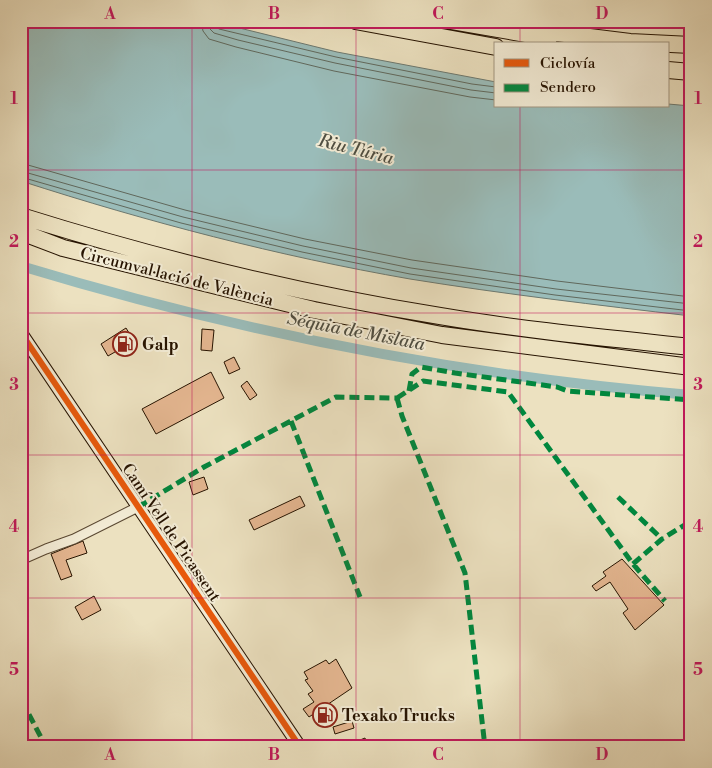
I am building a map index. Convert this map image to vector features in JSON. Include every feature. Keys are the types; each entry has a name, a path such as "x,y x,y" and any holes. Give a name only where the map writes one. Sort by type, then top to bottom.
{"highway":[{"path":"355,21 494,47"},
{"path":"452,21 568,42"},
{"path":"540,36 557,33 630,42"},
{"path":"670,44 691,45"},
{"path":"670,54 691,56"},
{"path":"670,70 691,72"},
{"name":"Circumval·lació de València","path":"21,216 232,275 317,294 441,317 576,335 691,347"},
{"name":"Circumval·lació de València","path":"21,232 63,248 314,310 442,336 691,367"},
{"path":"21,244 41,249 63,248"}],"street":[{"name":"Camí Vell de Picassent","path":"23,338 300,747"},
{"path":"21,560 74,539 138,507"}],"water":[{"name":"Riu Túria","path":"21,21 211,21 337,52 494,82 494,108 670,108 670,104 691,106 691,316 480,290 311,260 165,224 21,181"}],"building":[{"path":"126,328 134,341 108,356 101,344"},
{"path":"202,329 214,330 212,351 201,350"},
{"path":"234,357 240,369 229,374 224,362"},
{"path":"211,372 224,398 156,434 142,409"},
{"path":"247,381 257,395 250,400 241,386"},
{"path":"204,477 208,489 193,495 189,482"},
{"path":"300,496 305,506 254,530 249,520"},
{"path":"83,541 87,553 66,560 72,576 61,580 51,554"},
{"path":"622,559 664,605 635,630 623,613 628,609 610,582 596,591 592,586 606,576 603,572"},
{"path":"94,596 101,610 82,620 75,607"},
{"path":"336,659 352,688 309,717 303,709 314,702 308,694 313,691 305,680 308,679 304,672 326,660 329,664"},
{"path":"352,721 354,728 335,734 333,727"},
{"path":"365,738 368,747 345,747 345,746"}],"waterway":[{"name":"Séquia de Mislata","path":"21,263 186,309 353,346 521,373 691,392"},
{"name":"Séquia de Mislata","path":"21,266 187,312 269,331 436,364 605,387 691,395"}],"marked path":[{"path":"409,391 412,374 421,367 557,387 568,391 691,400"},
{"path":"397,398 423,381 508,392 633,564 665,601"},
{"path":"138,507 204,467 336,397 397,398"},
{"path":"397,398 402,416 465,573 485,747"},
{"path":"291,421 360,597"},
{"path":"618,497 662,539"},
{"path":"633,564 662,539 691,521"},
{"path":"22,701 46,747"}],"cycle path":[{"path":"21,333 300,747"}],"place":[{"name":"Galp","path":"125,344"},
{"name":"Texako Trucks","path":"325,715"}]}
